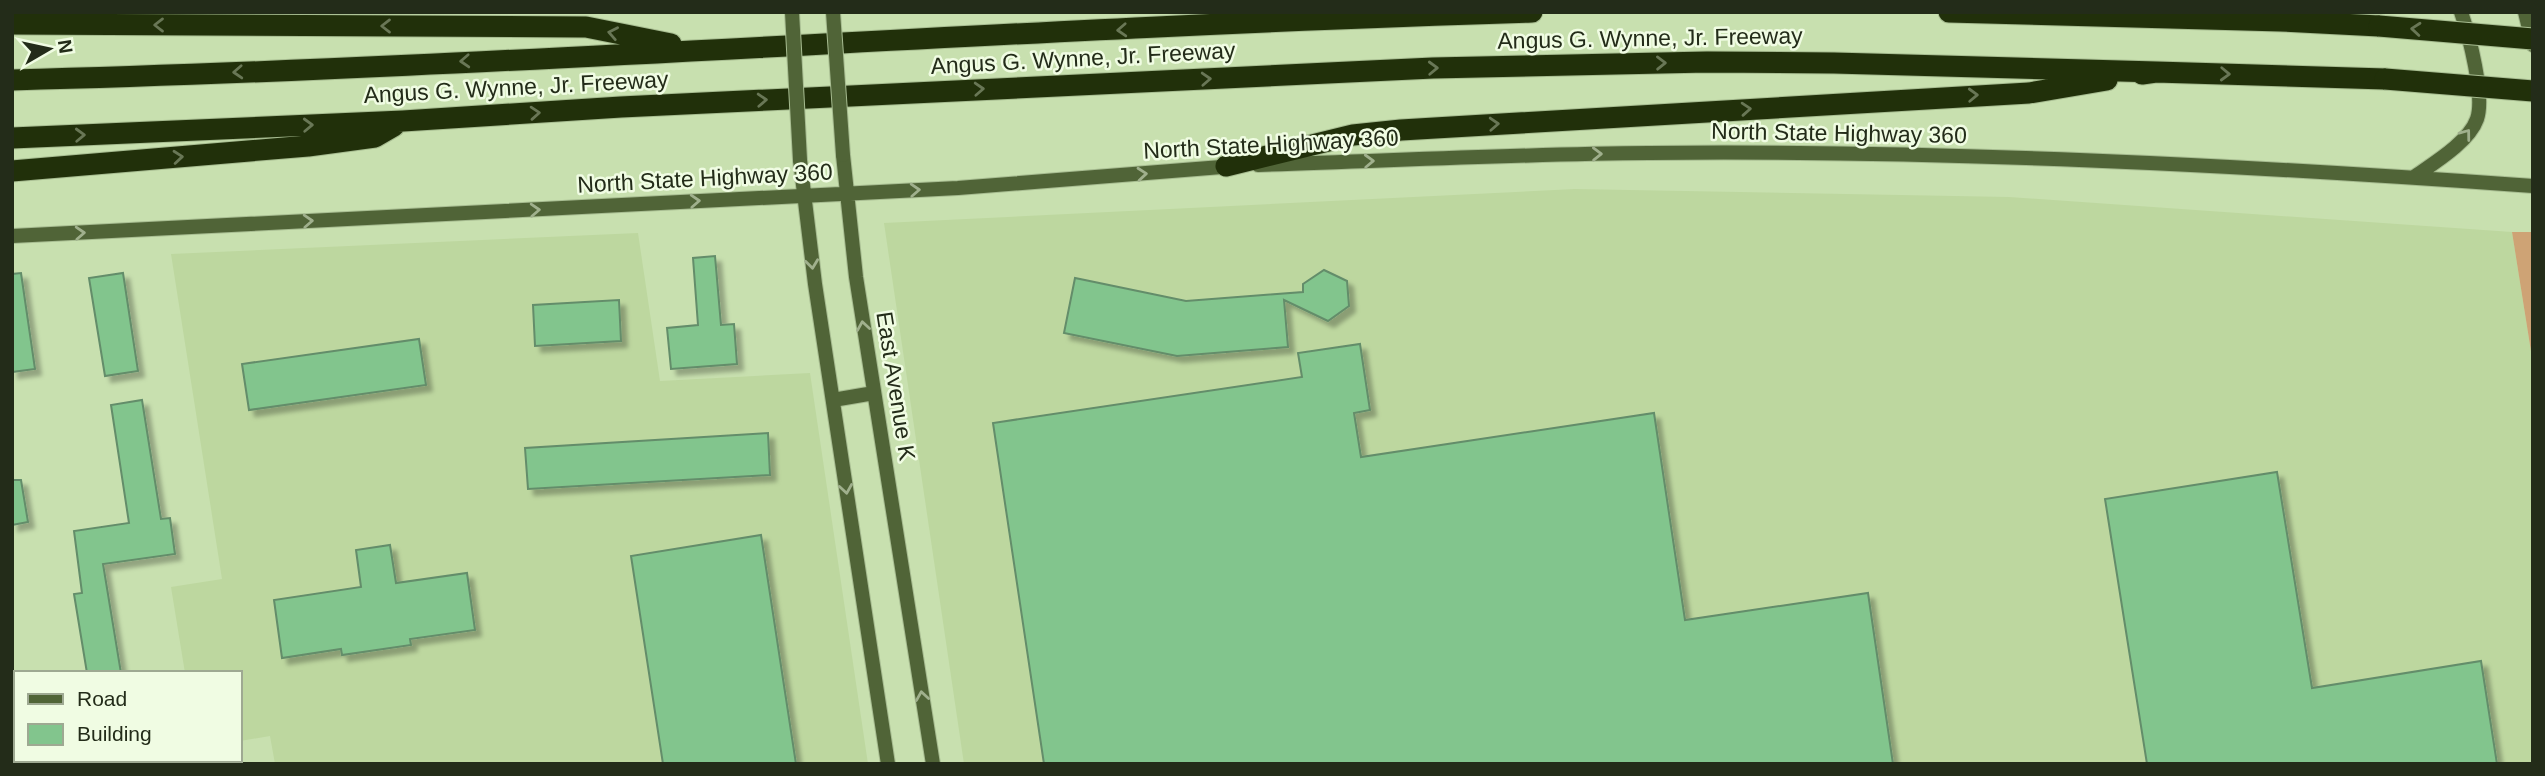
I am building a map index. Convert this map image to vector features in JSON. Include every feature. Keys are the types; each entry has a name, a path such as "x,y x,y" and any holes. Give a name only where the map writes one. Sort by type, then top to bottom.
{"highway":[{"name":"Angus G. Wynne, Jr. Freeway","path":"12,80 1532,12"},
{"path":"1949,12 2281,21 2533,39"},
{"path":"2249,12 2281,21"},
{"path":"12,24 586,27 704,51"},
{"name":"Angus G. Wynne, Jr. Freeway","path":"12,138 403,121 690,103 1556,64 1821,63 2156,72"},
{"path":"1226,166 1353,135 1389,131 1857,101 2029,93 2156,72 2385,79 2533,92"},
{"path":"12,171 308,146 375,137 403,121"}],"main road":[{"path":"792,12 804,196 888,764"},
{"name":"East Avenue K","path":"833,12 843,155 856,277 933,764"},
{"path":"2414,177 2460,143 2477,120 2479,110 2474,51 2461,12"},
{"path":"2525,12 2533,46"},
{"name":"North State Highway 360","path":"12,236 847,194 1048,182 1226,166 1650,153 1992,157 2414,177 2533,186"},
{"path":"833,400 874,393"}],"shaded area":[{"path":"1575,189 2009,197 2512,232 2533,364 2533,764 964,764 884,223"},
{"path":"2512,232 2533,232 2533,364"},
{"path":"638,233 660,381 810,373 868,764 275,764 270,736 242,741 242,671 185,671 171,587 222,579 171,254"}],"building":[{"path":"715,256 721,325 734,324 737,364 671,369 667,328 698,325 693,258"},
{"path":"1324,270 1347,281 1349,306 1328,321 1284,300 1288,347 1177,356 1064,333 1075,278 1186,301 1303,292 1303,284"},
{"path":"21,273 35,369 12,372 12,274"},
{"path":"123,273 138,371 105,376 89,278"},
{"path":"619,300 621,341 535,346 533,305"},
{"path":"419,339 426,385 249,410 242,364"},
{"path":"1360,344 1370,410 1354,413 1361,457 1654,413 1685,620 1868,593 1893,764 1044,764 993,423 1302,377 1298,353"},
{"path":"142,400 161,519 170,518 175,554 103,564 121,671 87,671 74,594 82,593 74,531 129,523 111,405"},
{"path":"768,433 770,475 528,489 525,448"},
{"path":"2277,472 2312,688 2481,661 2497,764 2147,764 2105,499"},
{"path":"12,480 21,480 28,522 12,525"},
{"path":"761,535 796,764 663,764 631,556"},
{"path":"390,545 396,583 467,573 475,630 410,639 411,645 342,655 341,649 282,658 274,600 361,587 356,550"}]}
